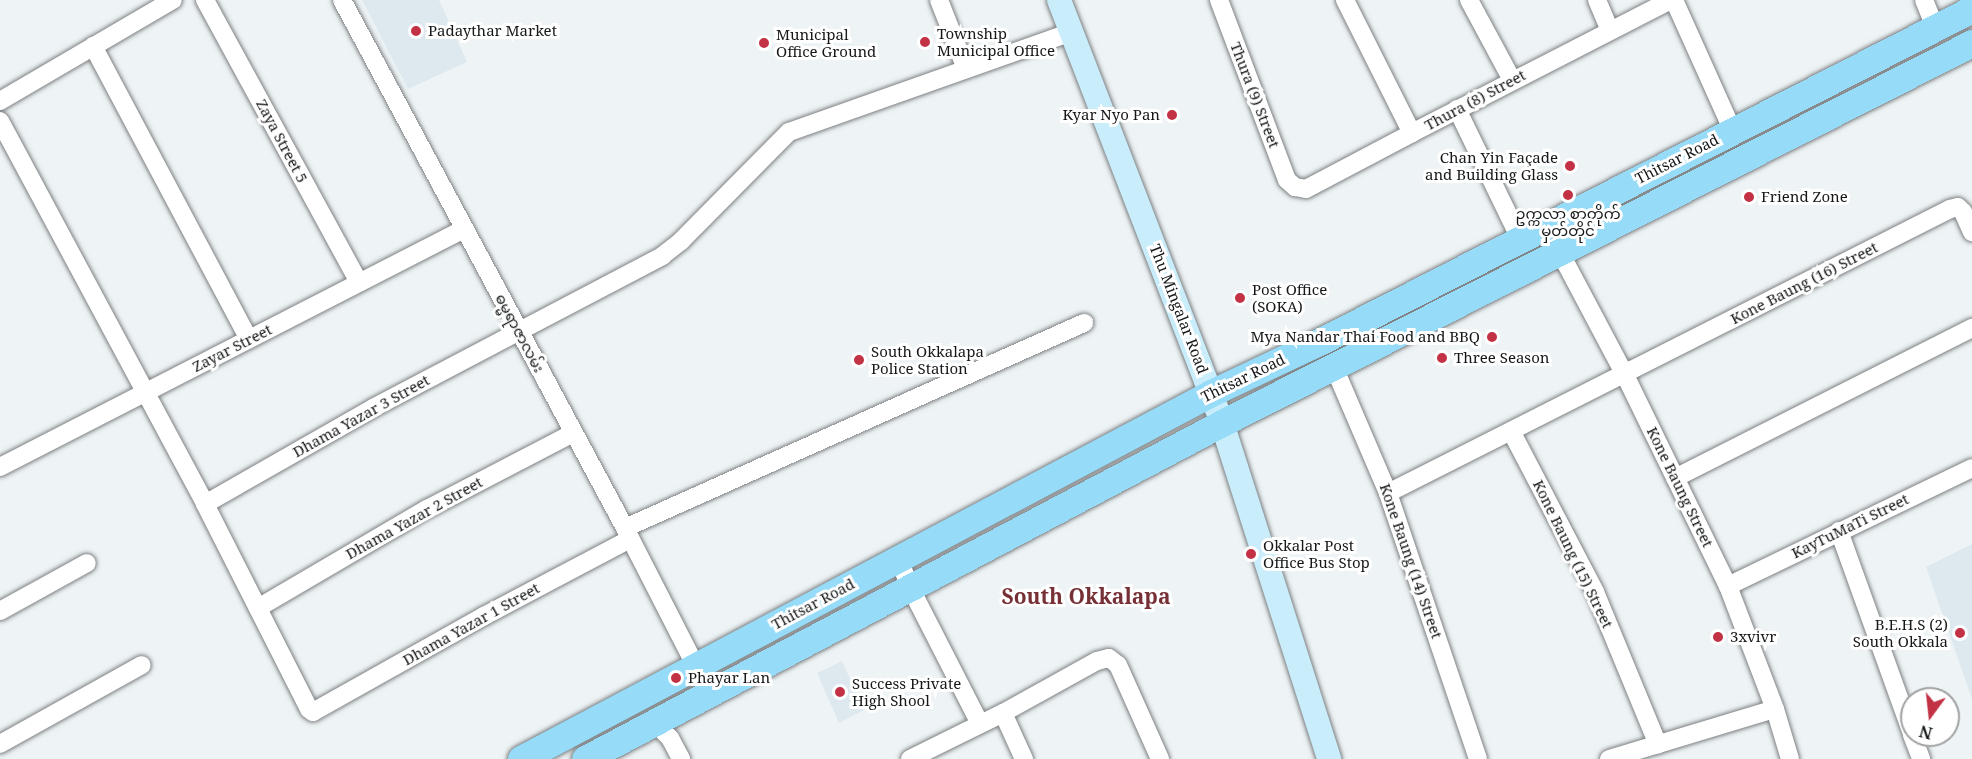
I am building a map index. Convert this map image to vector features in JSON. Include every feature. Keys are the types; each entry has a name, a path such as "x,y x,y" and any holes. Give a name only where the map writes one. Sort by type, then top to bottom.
{"main road":[{"name":"Thu Mingalar Road","path":"1059,0 1222,423 1329,759"},
{"name":"Thitsar Road","path":"521,759 1211,393 1323,340 1954,17"},
{"name":"Thitsar Road","path":"585,759 1222,423 1558,251 1971,46"}],"street":[{"path":"0,100 173,0"},
{"name":"Zaya Street 5","path":"205,0 359,283"},
{"name":"ဓမ္မရာဇာလမ်း","path":"342,0 628,533 696,667"},
{"path":"939,0 966,69"},
{"name":"Thura (9) Street","path":"1219,0 1287,180 1295,187 1306,189 1412,133"},
{"name":"Thura (8) Street","path":"1345,0 1412,133 1672,0"},
{"path":"1469,0 1512,80"},
{"path":"1597,0 1610,30"},
{"path":"1672,0 1733,131"},
{"path":"1924,0 1954,17 1971,46"},
{"name":"Dhama Yazar 3 Street","path":"205,504 373,408 662,256 681,241 789,132 1071,32"},
{"path":"93,46 249,339"},
{"path":"1457,109 1520,239"},
{"path":"0,121 205,504 258,608"},
{"name":"Kone Baung (16) Street","path":"1625,375 1950,209 1958,207 1963,212 1972,232"},
{"name":"Kone Baung Street","path":"1546,226 1625,375 1728,586 1775,709 1790,759"},
{"name":"Zayar Street","path":"0,467 464,229"},
{"name":"Dhama Yazar 1 Street","path":"258,608 309,709 313,712 628,533 1084,323"},
{"path":"1675,477 1972,328"},
{"name":"Kone Baung (14) Street","path":"1334,367 1388,493 1478,759"},
{"path":"1388,493 1625,375"},
{"name":"Kone Baung (15) Street","path":"1511,431 1595,592 1658,745"},
{"name":"Dhama Yazar 2 Street","path":"258,608 427,509 573,433"},
{"name":"KayTuMaTi Street","path":"1728,586 1972,468"},
{"path":"1839,531 1900,701"},
{"path":"899,559 910,587 980,724"},
{"path":"0,611 87,563"},
{"path":"910,759 1003,713 1097,661 1109,658 1118,665 1160,759"},
{"path":"0,744 142,665"},
{"path":"1609,759 1775,709"},
{"path":"1003,713 1024,759"},
{"path":"654,722 670,738 681,759"}],"shaded area":[{"name":"Padaythar Market","path":"362,0 439,0 467,62 408,89"},
{"name":"B.E.H.S (2) South Okkala","path":"1972,544 1972,699 1926,567"},
{"name":"Success Private High Shool","path":"842,661 864,710 839,723 817,673"}],"place":[{"name":"Padaythar Market","path":"416,31"},
{"name":"Township Municipal Office","path":"925,42"},
{"name":"Municipal Office Ground","path":"764,43"},
{"name":"Kyar Nyo Pan","path":"1172,115"},
{"name":"Chan Yin Façade and Building Glass","path":"1570,166"},
{"name":"ဥက္ကလာ စာတိုက် မှတ်တိုင်","path":"1568,195"},
{"name":"Friend Zone","path":"1749,197"},
{"name":"Post Office (SOKA)","path":"1240,298"},
{"name":"Mya Nandar Thai Food and BBQ","path":"1492,337"},
{"name":"Three Season","path":"1442,358"},
{"name":"South Okkalapa Police Station","path":"859,360"},
{"name":"Okkalar Post Office Bus Stop","path":"1251,554"},
{"name":"B.E.H.S (2) South Okkala","path":"1960,633"},
{"name":"3xvivr","path":"1718,637"},
{"name":"Phayar Lan","path":"676,678"},
{"name":"Success Private High Shool","path":"840,692"}],"district":[{"name":"South Okkalapa","path":"1086,596"}]}
